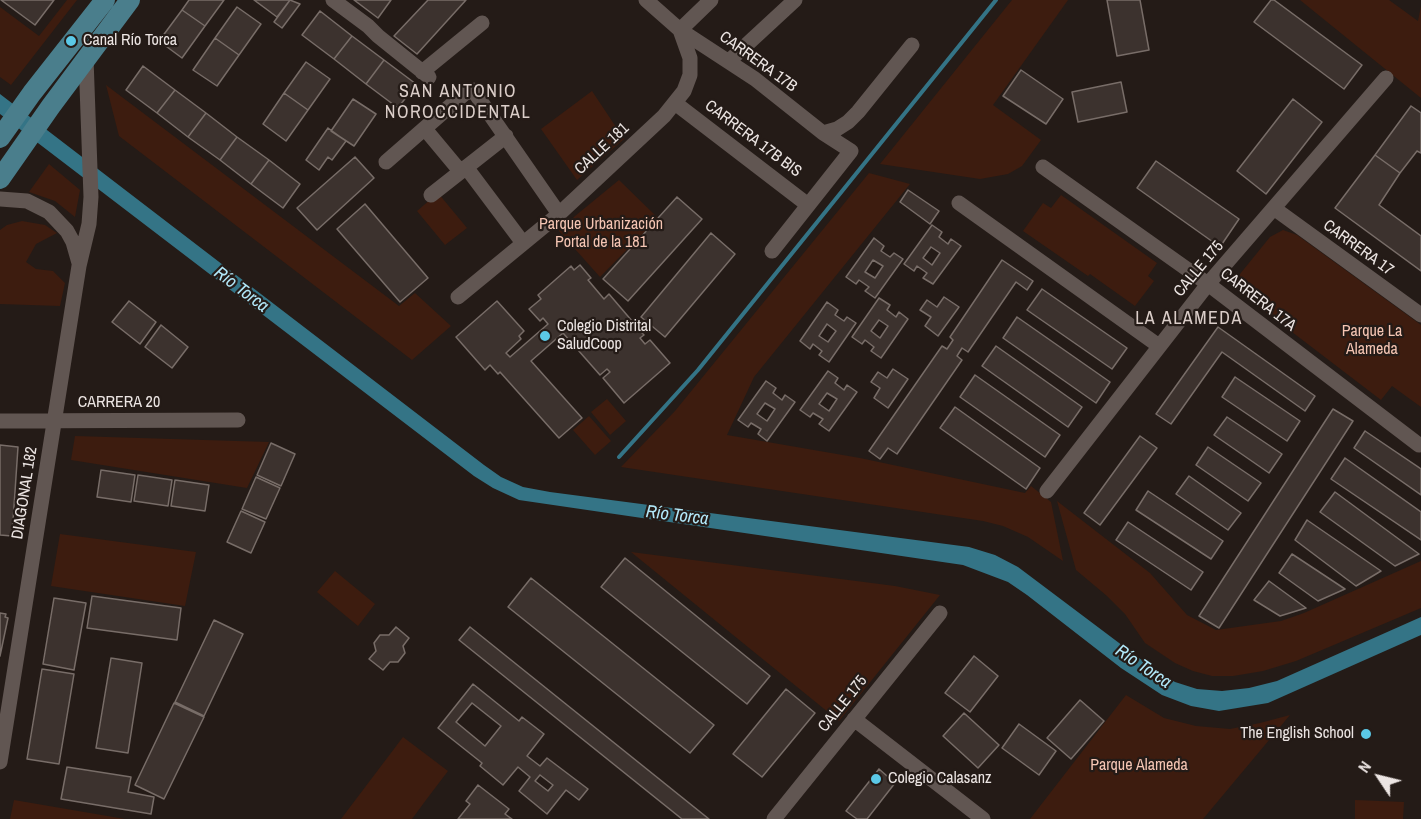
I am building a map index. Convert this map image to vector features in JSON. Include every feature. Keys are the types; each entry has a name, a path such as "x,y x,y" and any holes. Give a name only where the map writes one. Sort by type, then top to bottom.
{"main road":[{"path":"1,136 105,0"},
{"path":"0,179 21,147 130,0"}],"street":[{"path":"333,0 368,26 425,75 482,22"},
{"name":"CARRERA 17B","path":"646,0 680,30 729,61 851,151 808,205"},
{"path":"680,30 711,0"},
{"path":"729,61 795,0"},
{"name":"CALLE 181","path":"458,297 560,214 654,127 675,103 684,91 690,75 690,58 680,30"},
{"path":"823,132 837,129 858,112 912,45"},
{"name":"DIAGONAL 182","path":"0,762 79,266 87,234 91,197 86,58"},
{"name":"CALLE 175","path":"1047,490 1208,284 1386,78"},
{"path":"386,162 464,94 473,90 560,214"},
{"name":"CARRERA 17B BIS","path":"675,103 808,205"},
{"path":"425,129 463,169 523,243"},
{"path":"431,195 506,136"},
{"name":"CARRERA 17A","path":"1043,167 1208,284 1419,445"},
{"name":"DIAGONAL 182","path":"0,199 27,201 39,206 54,217 67,231 73,242 79,266"},
{"path":"959,203 1159,346"},
{"path":"772,251 808,205"},
{"name":"CARRERA 17","path":"1275,209 1421,315"},
{"name":"CARRERA 20","path":"0,421 238,420"},
{"name":"CALLE 175","path":"774,819 940,613"},
{"path":"854,719 983,819"}],"green space":[{"path":"67,0 77,0 11,85 0,77 0,7 39,36"},
{"path":"1012,0 1068,0 993,105 1041,140 1022,166 1008,174 980,179 880,164"},
{"path":"1300,0 1389,0 1418,21 1421,6 1421,98"},
{"path":"106,85 399,306 415,293 451,326 412,360 119,136"},
{"path":"592,91 624,139 577,180 541,129"},
{"path":"49,164 80,190 75,217 55,201 29,192"},
{"path":"869,173 910,184 754,377 727,435 860,458 1025,493 1031,486 1051,502 1063,561 1028,537 1003,526 983,521 621,467 675,411"},
{"name":"Parque Urbanización Portal de la 181","path":"619,180 658,218 600,277 558,230"},
{"path":"438,193 467,228 445,245 417,211"},
{"path":"1061,195 1157,263 1148,276 1154,281 1135,306 1023,231 1043,203 1051,208"},
{"path":"22,221 45,225 57,233 36,244 26,262 36,269 53,271 65,283 60,306 0,304 0,230 7,225"},
{"name":"Parque La Alameda","path":"1283,230 1297,235 1421,325 1421,407 1392,386 1381,400 1241,293 1238,287 1240,274 1270,237"},
{"path":"607,399 626,421 610,435 591,412"},
{"path":"589,416 611,441 595,455 573,430"},
{"path":"75,436 269,442 247,488 71,460"},
{"path":"1057,501 1150,573 1187,615 1216,630 1281,621 1421,561 1421,608 1296,661 1263,671 1233,676 1212,676 1193,671 1175,663 1145,643 1125,614 1076,570"},
{"path":"60,534 196,552 185,606 51,586"},
{"path":"631,552 895,586 940,595 839,721"},
{"path":"335,571 375,604 358,626 317,592"},
{"name":"Parque Alameda","path":"1126,695 1164,718 1196,726 1230,729 1290,715 1203,819 1030,819"},
{"path":"403,737 448,771 412,819 341,819"},
{"path":"14,800 125,819 10,819"},
{"path":"1355,800 1404,802 1403,819 1355,819"}],"water":[{"name":"Río Torca","path":"0,94 484,465 501,477 523,487 969,547 995,555 1018,567 1155,670 1175,682 1197,689 1222,691 1249,688 1277,681 1421,617 1421,635 1268,703 1219,711 1191,706 1162,695 1121,668 1008,582 963,565 519,500 474,476 0,114"}],"building":[{"path":"1,0 54,0 35,25"},
{"path":"189,0 224,0 205,26 182,10"},
{"path":"254,0 290,0 277,17"},
{"path":"290,0 300,4 282,28 274,22"},
{"path":"354,0 391,0 378,18"},
{"path":"428,0 466,0 417,54 394,36"},
{"path":"1107,0 1140,0 1149,50 1117,56"},
{"path":"1271,0 1362,65 1344,89 1254,22"},
{"path":"237,7 261,24 239,55 215,38"},
{"path":"182,10 205,26 182,58 159,41"},
{"path":"320,11 352,36 334,59 302,35"},
{"path":"352,36 384,60 366,84 334,59"},
{"path":"215,38 239,55 217,86 193,70"},
{"path":"384,60 416,84 398,108 366,84"},
{"path":"306,62 330,79 308,110 284,93"},
{"path":"143,66 175,90 157,113 126,90"},
{"path":"1021,70 1063,99 1046,124 1003,96"},
{"path":"1121,82 1127,112 1078,122 1072,92"},
{"path":"175,90 206,113 188,137 157,113"},
{"path":"284,93 308,110 286,141 263,124"},
{"path":"353,99 376,114 354,146 331,131"},
{"path":"1293,99 1322,122 1266,194 1237,171"},
{"path":"1411,106 1421,113 1421,153 1417,151 1400,173 1375,155"},
{"path":"206,113 237,137 220,160 188,137"},
{"path":"328,128 346,141 332,160 328,157 319,170 306,160"},
{"path":"237,137 269,160 251,184 220,160"},
{"path":"1375,155 1400,173 1379,205 1421,236 1421,271 1335,208"},
{"path":"355,157 374,178 317,230 297,208"},
{"path":"269,160 300,184 283,208 251,184"},
{"path":"1156,161 1239,219 1220,247 1137,188"},
{"path":"908,190 939,211 930,224 900,202"},
{"path":"677,197 702,219 628,301 603,279"},
{"path":"365,204 428,278 400,302 337,229"},
{"path":"932,225 942,232 939,237 948,244 951,239 961,246 933,284 923,278 927,273 917,266 914,271 904,264","holes":["931,247 940,253 932,265 923,258"]},
{"path":"711,233 735,254 665,337 641,317"},
{"path":"874,238 884,246 881,251 890,257 894,253 903,259 875,298 865,291 869,287 859,280 856,284 846,277","holes":["873,260 883,266 875,278 865,272"]},
{"path":"1002,260 1033,281 1027,290 1016,282 968,352 962,348 957,356 962,360 897,454 888,448 880,459 869,451 942,346 947,349 953,340 950,337"},
{"path":"580,265 591,278 588,280 604,299 609,294 644,335 640,338 645,344 650,340 670,363 624,403 603,378 610,372 607,369 600,375 563,333 531,361 582,418 559,438 500,372 498,374 490,365 485,370 456,337 497,301 524,331 519,336 521,339 506,353 510,357 548,324 543,318 540,321 529,309 541,299 538,295 571,266 574,270"},
{"path":"1042,289 1127,348 1112,369 1027,310"},
{"path":"944,297 959,307 938,336 925,326 931,317 920,310 927,300 937,307"},
{"path":"879,298 890,305 887,310 896,317 899,312 908,319 881,358 871,351 874,347 865,340 862,344 852,337","holes":["879,320 888,326 880,338 871,331"]},
{"path":"129,301 156,322 140,344 112,322"},
{"path":"827,302 838,310 835,315 844,321 847,317 856,323 829,362 819,355 822,351 813,344 810,349 800,341","holes":["827,324 836,331 828,342 819,336"]},
{"path":"1017,317 1110,382 1096,403 1003,338"},
{"path":"161,325 188,347 172,368 145,347"},
{"path":"1218,327 1315,396 1305,411 1222,352 1171,424 1156,414"},
{"path":"996,346 1082,407 1068,427 982,366"},
{"path":"893,369 908,379 888,408 874,398 880,388 871,382 878,372 887,378"},
{"path":"828,371 838,378 835,383 844,390 847,385 857,392 829,431 819,424 823,419 813,413 810,417 800,410","holes":["827,393 837,399 829,411 819,404"]},
{"path":"975,375 1060,435 1045,457 960,397"},
{"path":"1235,377 1300,421 1287,441 1222,397"},
{"path":"766,381 776,388 773,393 782,400 785,395 795,402 767,441 758,434 761,429 751,423 748,427 738,420","holes":["765,403 775,409 767,421 757,414"]},
{"path":"955,407 1040,468 1026,489 940,428"},
{"path":"1333,409 1353,421 1219,628 1199,616"},
{"path":"1227,417 1282,454 1269,473 1214,435"},
{"path":"1365,431 1421,469 1421,495 1354,448"},
{"path":"1140,436 1157,448 1100,525 1084,513"},
{"path":"271,443 295,454 281,486 257,475"},
{"path":"0,445 18,447 12,536 0,535"},
{"path":"1208,447 1261,483 1248,501 1196,465"},
{"path":"1345,458 1421,512 1421,540 1331,479"},
{"path":"101,470 135,475 131,502 97,497"},
{"path":"138,475 172,480 168,506 134,501"},
{"path":"1189,476 1241,513 1228,530 1176,494"},
{"path":"256,477 280,488 266,519 242,509"},
{"path":"175,480 209,485 205,511 171,506"},
{"path":"1148,491 1223,541 1211,559 1136,510"},
{"path":"1335,492 1419,554 1395,566 1320,512"},
{"path":"241,511 265,522 251,553 227,542"},
{"path":"1307,520 1381,571 1356,586 1295,540"},
{"path":"1128,522 1203,572 1191,590 1116,540"},
{"path":"1292,554 1345,589 1318,601 1279,573"},
{"path":"625,558 770,676 747,704 601,587"},
{"path":"531,578 714,725 690,753 508,607"},
{"path":"1269,581 1306,608 1280,616 1254,600"},
{"path":"92,596 181,608 177,640 87,628"},
{"path":"54,598 86,603 74,670 43,664"},
{"path":"0,613 6,614 5,617 8,618 0,656"},
{"path":"214,620 243,634 204,716 175,702"},
{"path":"396,627 409,638 403,646 405,653 398,662 390,662 383,670 369,659 376,651 374,643 380,635 389,635"},
{"path":"470,627 709,819 682,819 459,640"},
{"path":"974,656 998,676 970,712 945,693"},
{"path":"111,658 142,663 128,753 96,748"},
{"path":"42,669 74,674 59,764 27,759"},
{"path":"473,684 519,721 522,717 544,734 527,756 540,766 547,758 588,789 579,800 566,790 547,814 519,791 530,777 518,767 503,785 480,766 482,763 438,728","holes":["472,703 501,726 485,746 456,722","540,775 553,785 548,791 535,781"]},
{"path":"786,689 815,713 762,777 733,754"},
{"path":"1080,700 1104,721 1071,759 1047,738"},
{"path":"174,703 204,717 164,799 135,785"},
{"path":"964,713 999,745 978,768 943,736"},
{"path":"1019,724 1056,751 1039,775 1002,748"},
{"path":"67,767 131,777 128,792 154,797 151,814 61,799"},
{"path":"879,769 895,783 867,819 857,819 846,811"},
{"path":"478,785 509,809 505,814 512,819 458,819 470,804 466,801"}],"waterway":[{"path":"619,457 698,370 996,0"}],"place":[{"name":"Canal Río Torca","path":"71,41"},
{"name":"Colegio Distrital SaludCoop","path":"545,336"},
{"name":"The English School","path":"1366,734"},
{"name":"Colegio Calasanz","path":"876,779"}],"district":[{"name":"SAN ANTONIO NOROCCIDENTAL","path":"458,102"},
{"name":"LA ALAMEDA","path":"1189,319"}]}
